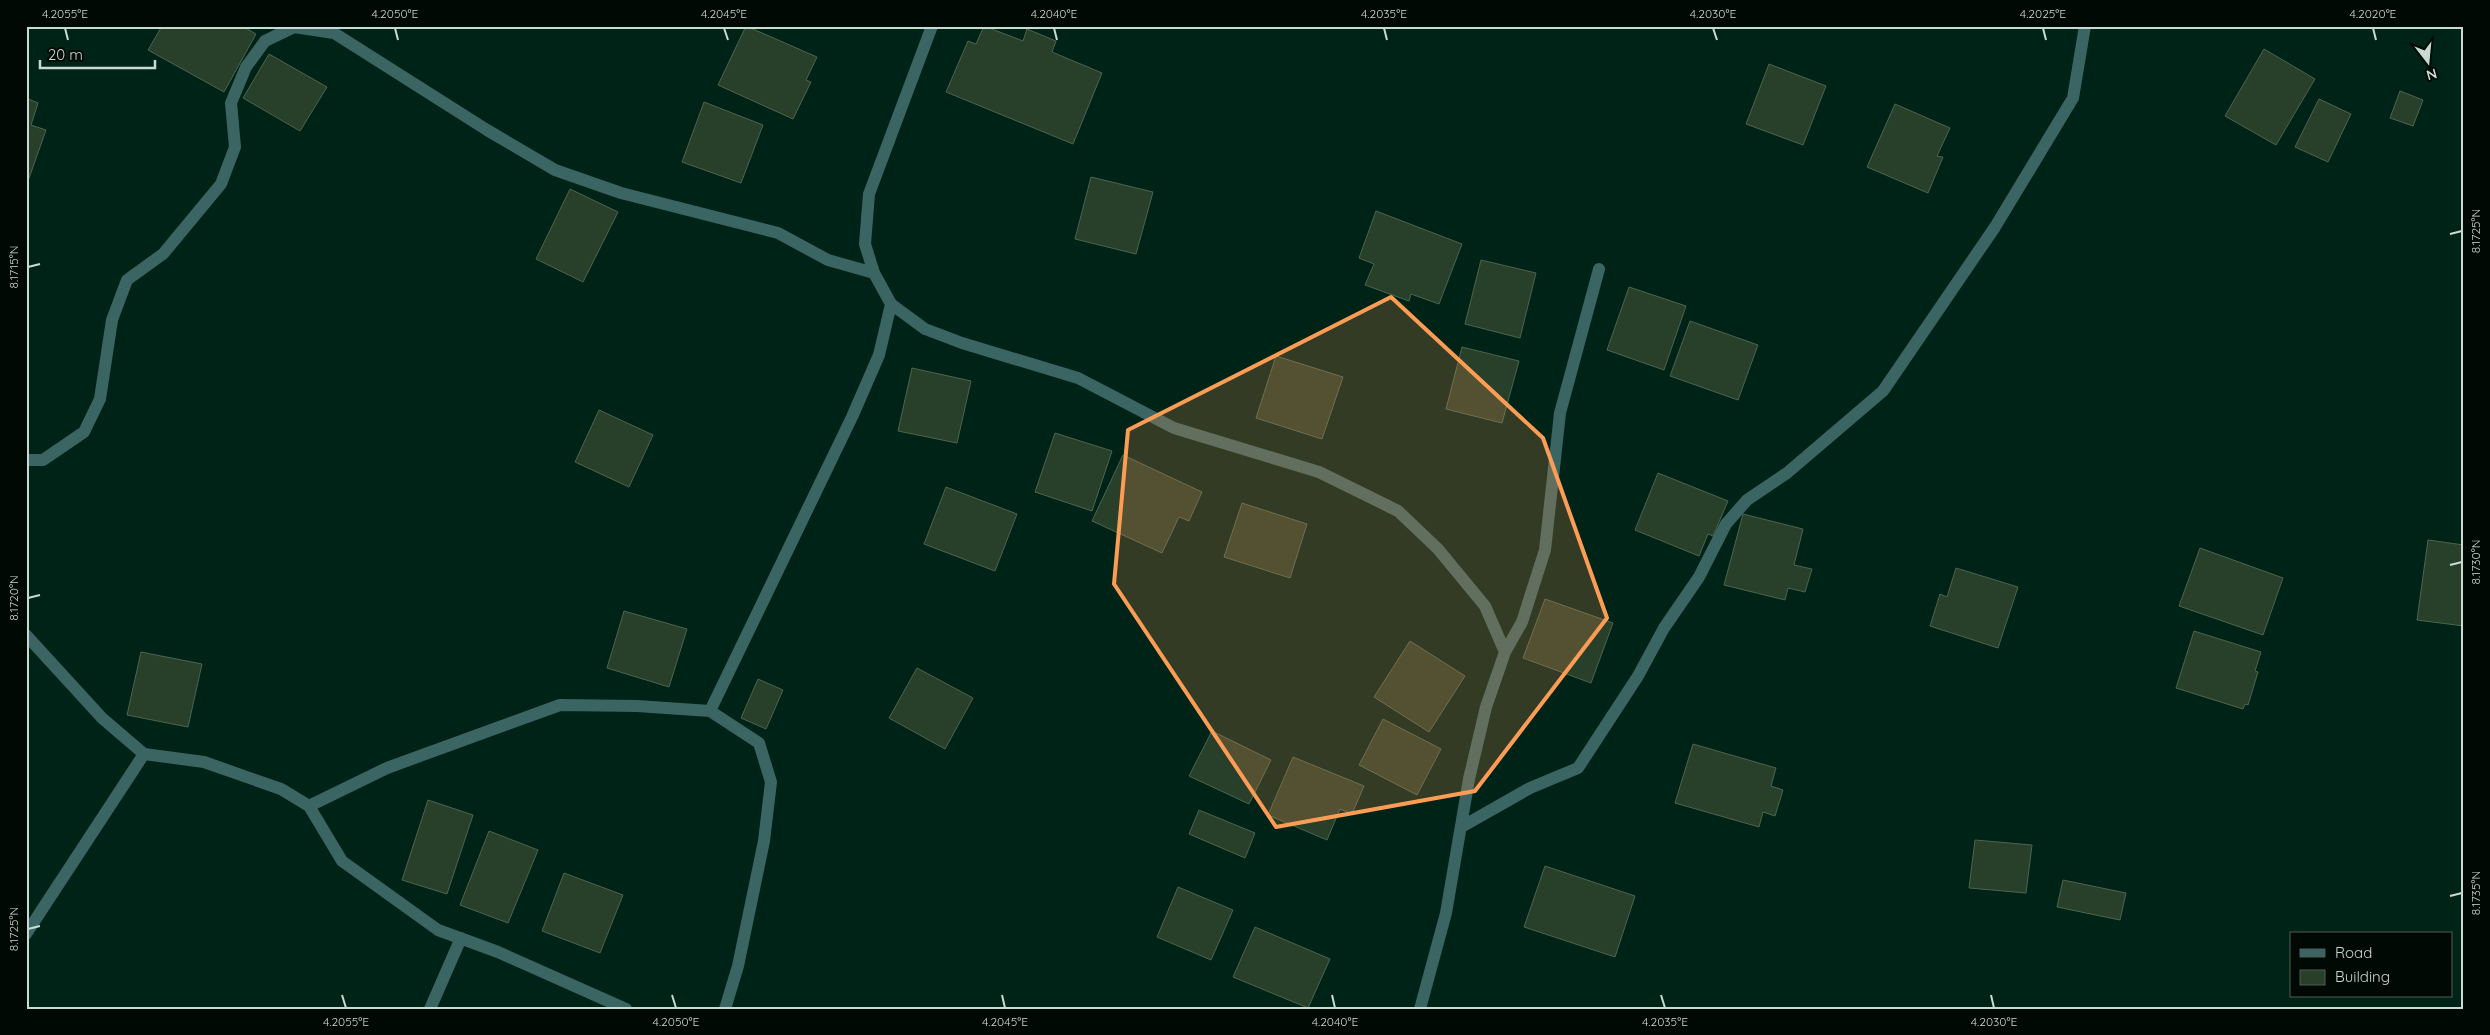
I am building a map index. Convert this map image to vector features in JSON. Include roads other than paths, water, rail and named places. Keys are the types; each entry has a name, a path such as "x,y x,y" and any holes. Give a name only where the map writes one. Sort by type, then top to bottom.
{"street":[{"path":"932,26 869,194 865,244 874,273 891,304 925,329 962,343 1078,378 1174,428 1319,472 1398,511 1438,549 1486,606 1505,652"},
{"path":"1463,826 1530,788 1578,768 1638,676 1664,628 1699,577 1726,524 1746,500 1787,473 1883,391 1995,227 2073,98 2085,26"},
{"path":"26,460 43,460 84,432 100,399 112,320 128,280 163,254 220,184 235,147 231,103 246,67 265,41 294,27 334,33 487,130 555,170 621,193 778,233 828,260 874,273"},
{"path":"1420,1009 1446,913 1463,826 1469,779 1486,707 1505,652 1522,622 1544,550 1560,413 1598,269"},
{"path":"710,711 852,417 879,355 891,304"},
{"path":"26,635 102,718 144,754 204,762 281,789 308,806 342,861 438,930 524,963 626,1009"},
{"path":"308,806 387,768 560,705 637,706 710,711 759,743 770,782 764,841 752,906 738,966 725,1009"},
{"path":"26,934 144,754"},
{"path":"430,1009 461,938"}]}
